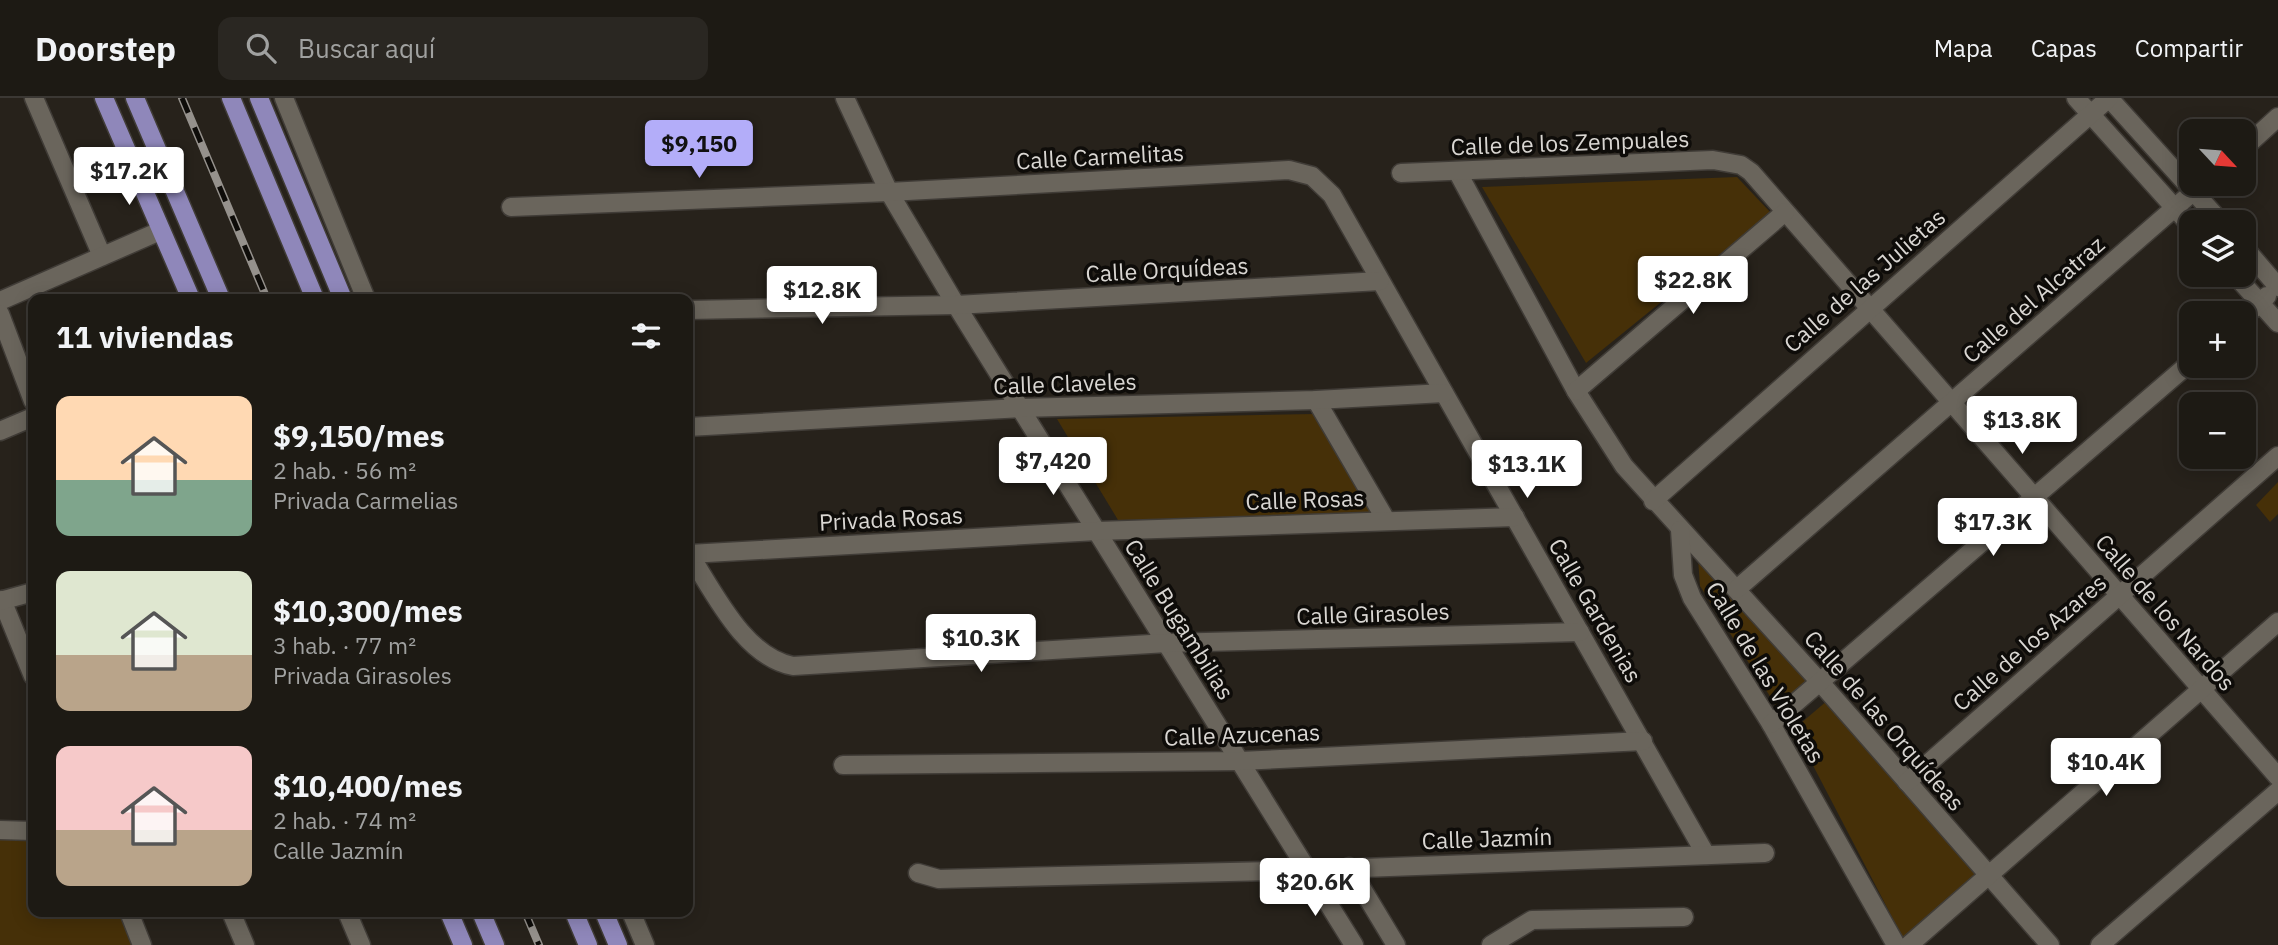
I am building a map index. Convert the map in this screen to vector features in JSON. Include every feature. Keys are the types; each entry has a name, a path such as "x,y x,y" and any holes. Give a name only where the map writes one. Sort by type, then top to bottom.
{"main road":[{"path":"104,98 189,294"},
{"path":"135,98 219,294"},
{"path":"231,98 313,294"},
{"path":"259,98 341,294"},
{"path":"451,917 463,945"},
{"path":"483,917 495,945"},
{"path":"576,917 588,945"},
{"path":"606,917 615,938"}],"street":[{"path":"34,98 102,256"},
{"path":"284,98 364,294"},
{"name":"Calle Bugambilias","path":"845,98 889,192 956,305 1354,945"},
{"path":"2076,98 2179,213"},
{"path":"2109,98 2179,168"},
{"name":"Calle de las Julietas","path":"1653,501 1868,308 2109,98"},
{"path":"2256,137 2278,117"},
{"name":"Calle de los Zempuales","path":"1401,173 1713,160 1741,165"},
{"name":"Calle de los Nardos","path":"1741,165 1761,181 1950,403 2278,777"},
{"name":"Calle Carmelitas","path":"511,207 889,192 1289,170 1312,176"},
{"path":"1457,171 1576,391 1624,466 1680,530"},
{"name":"Calle Gardenias","path":"1312,176 1332,195 1706,855"},
{"name":"Calle del Alcatraz","path":"1737,589 2188,196"},
{"path":"1576,391 1785,212"},
{"path":"0,301 160,231"},
{"path":"2256,261 2278,287 2256,306"},
{"name":"Calle Orquídeas","path":"693,310 956,305 1380,281"},
{"path":"2246,287 2278,323"},
{"path":"0,314 28,388"},
{"path":"1771,724 2179,372"},
{"name":"Calle Claveles","path":"693,427 1020,408 1316,400 1444,393"},
{"path":"1316,400 1386,520"},
{"path":"0,431 28,418"},
{"name":"Calle de los Azares","path":"1907,782 2278,456"},
{"name":"Calle Rosas","path":"1097,531 1515,517"},
{"name":"Calle de las Orquídeas","path":"1680,530 1820,682 2050,945"},
{"name":"Calle de las Violetas","path":"1680,530 1683,575 1692,598 1771,724 1896,945"},
{"name":"Privada Rosas","path":"693,553 1097,531"},
{"name":"Calle Girasoles","path":"693,560 750,644 778,663 793,666 1167,643 1580,632"},
{"path":"28,593 1,601 28,664"},
{"path":"1909,945 2278,622"},
{"name":"Calle Azucenas","path":"842,765 1240,761 1643,741"},
{"path":"2099,945 2278,791"},
{"path":"0,830 28,831"},
{"name":"Calle Jazmín","path":"918,873 939,879 1308,870 1765,853"},
{"path":"1349,867 1396,945"},
{"path":"131,917 142,945"},
{"path":"233,917 245,945"},
{"path":"349,917 361,945"},
{"path":"615,938 633,917 645,945"},
{"path":"1491,945 1532,920 1684,918"}],"shaded area":[{"path":"1737,177 1771,213 1586,363 1482,187"},
{"path":"1315,414 1372,514 1118,520 1057,419"},
{"path":"2278,482 2278,514 2270,522 2256,505"},
{"path":"1698,558 1814,682 1778,709 1700,586"},
{"path":"1828,700 1978,873 1904,940 1794,729"},
{"path":"0,837 28,838 28,917 126,917 137,945 0,945"}],"railway":[{"path":"182,98 265,294"},
{"path":"527,917 539,945"}]}
